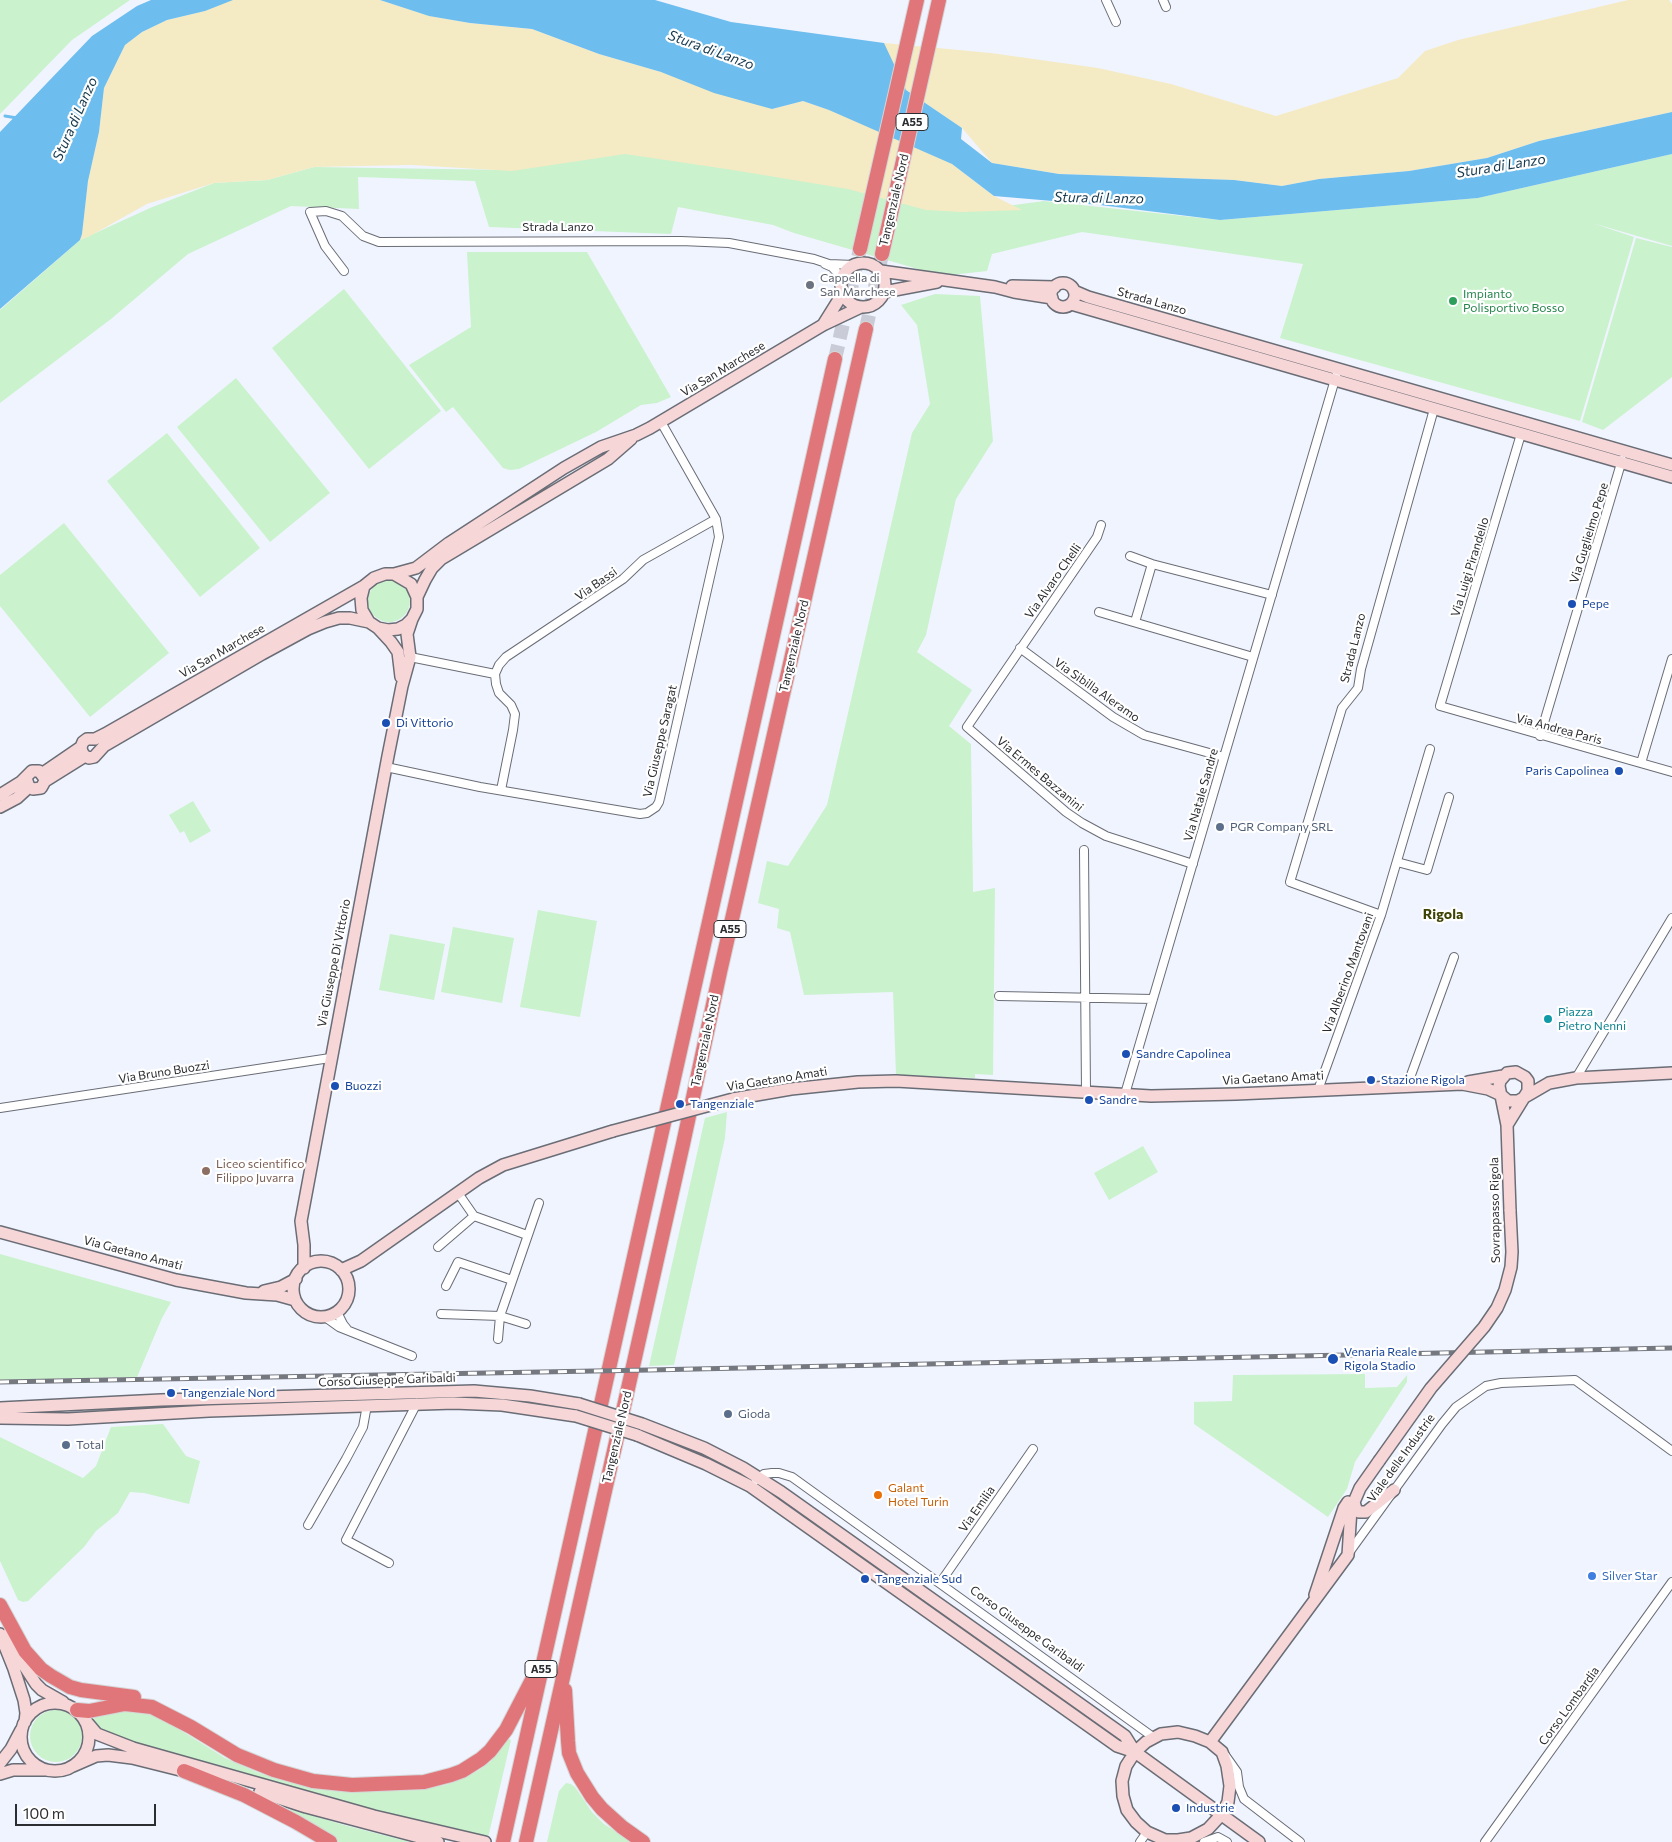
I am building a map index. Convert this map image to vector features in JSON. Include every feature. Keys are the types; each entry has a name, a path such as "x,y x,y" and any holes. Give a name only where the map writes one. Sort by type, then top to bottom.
{"highway":[{"name":"Tangenziale Nord","path":"861,243 917,0"},
{"name":"Tangenziale Nord","path":"883,249 939,0"},
{"name":"Tangenziale Nord","path":"526,1842 866,329"},
{"name":"Tangenziale Nord","path":"503,1842 835,359"},
{"path":"0,1605 25,1651 33,1661 51,1676 81,1690 154,1702 220,1746 251,1761 313,1781 352,1785 424,1782 462,1771 481,1759 490,1751 506,1730 543,1660"},
{"path":"564,1670 568,1741 577,1773 602,1809 622,1827 644,1842"},
{"path":"77,1712 125,1704 143,1705 162,1712 191,1727"},
{"path":"184,1771 244,1795 330,1842"}],"street":[{"path":"1106,0 1116,22"},
{"name":"Strada Lanzo","path":"344,272 325,246 310,212 326,211 342,216 363,236 380,242 681,241 729,243 814,259 829,264 854,265"},
{"name":"Strada Lanzo","path":"814,259 832,267 842,283"},
{"path":"881,271 885,284 884,292 876,303 862,307 848,301 842,283 845,272 854,265 861,263 868,263 881,271 995,287 1016,285 1053,292"},
{"path":"884,292 946,280"},
{"name":"Via San Marchese","path":"823,325 838,301 842,283"},
{"path":"1059,284 1066,284 1074,291 1075,298 1068,306 1060,306 1053,301 1053,292 1059,284"},
{"name":"Strada Lanzo","path":"1074,291 1088,298 1338,369 1623,458 1672,478"},
{"name":"Strada Lanzo","path":"1071,304 1521,434 1623,458 1672,465"},
{"name":"Via San Marchese","path":"95,739 364,586 374,578 385,574 394,574 421,564 449,542 564,468 601,447 636,435 661,422 823,325 862,307"},
{"path":"1100,612 1254,657 1338,369"},
{"name":"Strada Lanzo","path":"1381,915 1290,882 1342,708 1356,693 1360,683 1360,669 1434,409"},
{"name":"Via Giuseppe Saragat","path":"386,767 501,790 640,814 656,807 659,802 719,537 716,519 661,422"},
{"name":"Via Luigi Pirandello","path":"1440,706 1521,434"},
{"name":"Via San Marchese","path":"100,750 308,629 339,618 350,618 388,630 398,629 406,625 412,619 417,609 418,597 432,568 441,559 608,459 636,435"},
{"name":"Via Guglielmo Pepe","path":"1540,736 1623,458"},
{"name":"Via Bassi","path":"495,674 499,665 506,658 623,580 643,560 716,519"},
{"name":"Via Alvaro Chelli","path":"1020,648 1097,537 1101,525"},
{"path":"1130,556 1152,564 1272,595"},
{"path":"1135,622 1152,564"},
{"path":"394,574 411,584 418,597"},
{"path":"364,586 361,598 362,610 373,625"},
{"name":"Via Giuseppe Di Vittorio","path":"304,1268 301,1221 386,767 402,686 410,657 407,634 412,619"},
{"name":"Via Giuseppe Di Vittorio","path":"373,625 392,642 398,652 402,686"},
{"name":"Via Sibilla Aleramo","path":"1020,648 1113,717 1144,735 1224,757"},
{"name":"Via Ermes Bazzanini","path":"1020,648 966,727 1066,812 1082,823 1106,836 1193,864"},
{"path":"410,657 495,674 499,693 511,705 515,714 514,730 501,790"},
{"name":"Via Natale Sandre","path":"1125,1094 1254,657"},
{"path":"1642,763 1672,659"},
{"name":"Via Andrea Paris","path":"1440,706 1672,772"},
{"path":"87,739 95,739 98,741 100,750 98,754 90,758 83,751 83,742 87,739"},
{"name":"Via Alberino Mantovani","path":"1318,1090 1381,915 1430,749"},
{"path":"0,808 17,798 28,782 32,771 36,770 44,777 83,751"},
{"path":"0,795 28,782"},
{"path":"1397,862 1428,870 1449,797"},
{"path":"1084,850 1086,1092"},
{"path":"1576,1078 1672,918"},
{"path":"1407,1086 1454,957"},
{"path":"999,996 1153,999"},
{"name":"Via Bruno Buozzi","path":"0,1108 330,1058"},
{"path":"1507,1125 1499,1086 1503,1076 1516,1072 1526,1078 1549,1083"},
{"path":"1501,1095 1508,1101 1518,1101 1549,1083 1576,1078 1672,1073"},
{"name":"Via Gaetano Amati","path":"1462,1084 1474,1080 1496,1079 1503,1076"},
{"path":"1507,1125 1529,1086 1526,1078"},
{"name":"Via Gaetano Amati","path":"341,1270 361,1261 485,1174 503,1165 613,1131 734,1099 800,1088 896,1081 948,1082 1125,1094 1236,1094 1462,1084 1482,1088 1501,1095"},
{"name":"Sovrappasso Rigola","path":"1379,1461 1431,1388 1484,1328 1497,1308 1505,1290 1511,1267 1512,1252 1507,1125"},
{"path":"458,1193 474,1216 527,1235"},
{"path":"498,1339 500,1316 539,1203"},
{"path":"438,1247 474,1216"},
{"name":"Via Gaetano Amati","path":"0,1232 176,1280 246,1293 278,1295 295,1300"},
{"path":"304,1245 318,1262"},
{"name":"Via Gaetano Amati","path":"347,1281 361,1261"},
{"path":"318,1262 330,1263 341,1270 349,1289 343,1306 337,1312 325,1317 318,1317 304,1312 295,1300 293,1291 296,1279 304,1268 318,1262"},
{"path":"446,1286 458,1262 512,1280"},
{"name":"Via Gaetano Amati","path":"260,1293 281,1287 296,1279"},
{"path":"337,1312 347,1329"},
{"path":"441,1314 500,1316 526,1324"},
{"path":"325,1317 340,1327 412,1356"},
{"name":"Viale delle Industrie","path":"1210,1742 1312,1606 1394,1490 1456,1407 1486,1386 1501,1383 1575,1380 1672,1450"},
{"name":"Corso Giuseppe Garibaldi","path":"0,1408 161,1400 474,1391 530,1396 580,1404 639,1430 750,1486 1117,1746 1135,1752 1259,1842"},
{"path":"388,1563 346,1540 417,1403"},
{"name":"Corso Giuseppe Garibaldi","path":"0,1418 68,1419 209,1411 417,1403 502,1405 576,1416 639,1430 704,1448 743,1468 781,1492 1125,1736 1135,1752"},
{"path":"308,1525 363,1427 367,1405"},
{"name":"Via Emilia","path":"940,1583 1032,1449"},
{"name":"Viale delle Industrie","path":"1312,1606 1344,1508 1379,1461"},
{"name":"Corso Giuseppe Garibaldi","path":"758,1478 764,1474 772,1473 792,1477 1152,1737"},
{"path":"750,1486 758,1478"},
{"name":"Viale delle Industrie","path":"1348,1555 1350,1515 1360,1488"},
{"path":"1354,1502 1359,1512 1366,1512 1394,1490"},
{"name":"Corso Lombardia","path":"1485,1842 1672,1584"},
{"path":"0,1609 19,1656 30,1676 42,1690 77,1712 97,1734 105,1739 374,1816 485,1842"},
{"path":"0,1634 24,1700 26,1713 21,1739 24,1750 38,1766 48,1770"},
{"path":"0,1763 11,1749 30,1714 38,1707 47,1703 57,1702 77,1712 89,1730 89,1741 86,1751 73,1766"},
{"path":"1222,1752 1227,1766 1230,1786 1228,1802 1221,1815 1208,1829 1190,1838 1166,1841 1147,1832 1136,1822 1128,1810 1123,1796 1122,1781 1126,1766 1135,1752 1152,1737 1178,1732 1210,1742 1222,1752 1237,1772 1239,1787 1244,1799 1300,1842"},
{"path":"0,1774 13,1770 56,1771 96,1756 108,1755 209,1776 306,1807 438,1842"},
{"path":"1140,1842 1147,1832"},
{"path":"1204,1842 1218,1838 1227,1842"}],"green space":[{"path":"0,0 130,0 72,40 0,114"},
{"path":"342,76 962,212 1044,201 1220,220 1478,198 1672,154 1672,246 1592,223 1634,237 1580,421 1280,338 1303,264 1082,232 992,254 987,271 942,276 794,233 773,225 678,207 671,234 489,227 475,181 358,177 359,209 291,206 188,254 111,319 0,403 0,310 80,240 150,208 214,183 267,180 314,167 510,170"},
{"path":"1636,238 1672,247 1672,377 1603,430 1582,422"},
{"path":"467,252 587,252 671,397 657,403 641,405 596,432 519,469 510,470 503,468 453,407 446,412 409,365 471,327"},
{"path":"344,289 441,411 369,469 272,348"},
{"path":"935,294 980,296 993,441 956,499 926,635 917,652 972,690 949,726 971,744 973,892 995,888 993,1075 975,1074 975,1078 896,1075 893,992 804,995 790,932 777,928 779,909 758,903 767,861 788,866 827,805 912,433 930,404 917,325 901,305"},
{"path":"236,378 330,493 270,542 177,427"},
{"path":"167,433 260,548 200,597 107,481"},
{"path":"64,523 169,653 90,717 0,606 0,575"},
{"path":"393,580 401,583 407,589 410,601 407,613 401,619 385,622 377,619 371,613 368,597 371,589 377,583"},
{"path":"193,801 211,831 190,843 184,831 180,833 169,815"},
{"path":"538,910 597,921 580,1017 520,1007"},
{"path":"453,927 514,938 502,1003 441,992"},
{"path":"390,934 445,944 434,1000 379,990"},
{"path":"727,1112 725,1138 674,1365 649,1366 705,1118"},
{"path":"1143,1146 1158,1172 1109,1200 1094,1173"},
{"path":"0,1254 171,1302 162,1318 137,1377 0,1380"},
{"path":"1365,1374 1365,1388 1397,1387 1407,1375 1407,1382 1355,1462 1347,1489 1328,1517 1194,1424 1194,1402 1232,1401 1233,1375"},
{"path":"163,1424 186,1456 200,1461 189,1504 144,1493 130,1492 118,1513 96,1531 84,1547 28,1601 18,1600 0,1561 0,1437 83,1478 96,1466 111,1427"},
{"path":"117,1709 153,1713 225,1758 259,1773 313,1788 353,1792 418,1790 445,1785 479,1770 490,1762 508,1739 511,1740 487,1842 461,1842 463,1831 344,1802 122,1739 99,1729 94,1718"},
{"path":"51,1710 61,1710 70,1714 78,1722 82,1736 78,1750 70,1758 61,1762 51,1762 42,1758 34,1750 30,1741 30,1731 34,1722 42,1714"},
{"path":"566,1783 575,1787 592,1812 604,1824 632,1842 547,1842 559,1791"},
{"path":"290,1809 410,1842 339,1842 289,1813"}],"sand":[{"path":"230,0 380,0 430,16 470,23 532,29 599,54 661,72 772,109 803,101 857,119 922,145 952,164 994,196 1022,210 962,212 926,210 848,189 625,154 512,171 411,165 314,167 267,180 214,183 147,204 80,240 88,181 99,132 104,88 125,45 142,32 167,20 205,11"},
{"path":"1628,0 1669,0 1672,4 1672,112 1539,141 1487,158 1409,171 1319,179 1282,186 1234,180 1059,174 992,163 962,128 906,90 890,67 884,43 991,53 1098,68 1171,84 1276,116 1398,78 1425,51 1458,40"}],"water":[{"name":"Stura di Lanzo","path":"151,0 233,0 205,11 167,20 142,32 125,45 104,88 99,132 88,181 80,240 0,309 0,132 92,36 137,6"},
{"name":"Stura di Lanzo","path":"380,0 655,0 731,22 884,43 906,90 962,128 961,139 992,163 1059,174 1234,180 1282,186 1319,179 1409,171 1487,158 1539,141 1672,112 1672,154 1478,198 1220,220 1100,205 994,196 952,164 829,110 803,101 772,109 714,93 661,72 599,54 532,29 470,23 429,16"}],"waterway":[{"path":"5,116 17,118"}],"tunnel":[{"path":"835,359 860,249"},
{"path":"866,329 882,254"}],"railway":[{"path":"0,1382 1672,1348"}],"place":[{"name":"Cappella di San Marchese","path":"810,285"},
{"name":"Impianto Polisportivo Bosso","path":"1453,301"},
{"name":"Pepe","path":"1572,604"},
{"name":"Di Vittorio","path":"386,723"},
{"name":"Paris Capolinea","path":"1619,771"},
{"name":"PGR Company SRL","path":"1220,827"},
{"name":"Piazza Pietro Nenni","path":"1548,1019"},
{"name":"Sandre Capolinea","path":"1126,1054"},
{"name":"Stazione Rigola","path":"1371,1080"},
{"name":"Buozzi","path":"335,1086"},
{"name":"Sandre","path":"1089,1100"},
{"name":"Tangenziale","path":"680,1104"},
{"name":"Liceo scientifico Filippo Juvarra","path":"206,1171"},
{"name":"Venaria Reale Rigola Stadio","path":"1333,1359"},
{"name":"Tangenziale Nord","path":"171,1393"},
{"name":"Gioda","path":"728,1414"},
{"name":"Total","path":"66,1445"},
{"name":"Galant Hotel Turin","path":"878,1495"},
{"name":"Silver Star","path":"1592,1576"},
{"name":"Tangenziale Sud","path":"865,1579"},
{"name":"Industrie","path":"1176,1808"}],"district":[{"name":"Rigola","path":"1443,914"}]}
